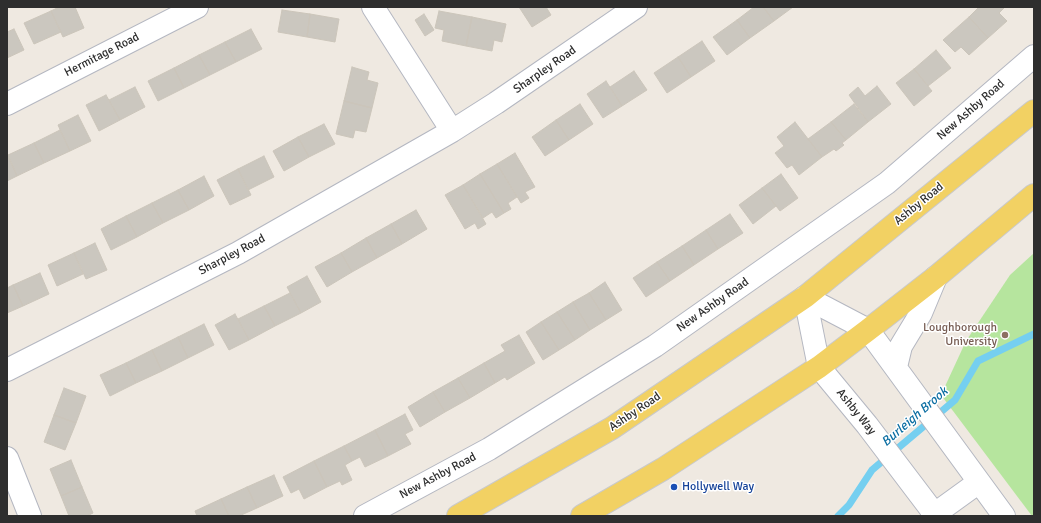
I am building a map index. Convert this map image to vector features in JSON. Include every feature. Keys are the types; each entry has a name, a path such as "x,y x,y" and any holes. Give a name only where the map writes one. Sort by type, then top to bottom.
{"main road":[{"name":"Ashby Road","path":"458,516 612,428 805,297 1034,111"},
{"path":"582,516 663,469 819,366 936,277 1034,194"}],"street":[{"name":"Hermitage Road","path":"7,104 196,7"},
{"path":"373,7 452,131"},
{"name":"Sharpley Road","path":"7,370 238,253 452,131 496,103 636,7"},
{"name":"New Ashby Road","path":"365,516 489,449 655,346 887,183 1034,56"},
{"path":"896,367 901,346 921,313 936,277"},
{"path":"805,297 868,330 1004,516"},
{"path":"805,297 819,366"},
{"name":"Ashby Way","path":"819,366 877,438 934,515"},
{"path":"7,458 30,515"},
{"path":"934,515 978,482"}],"green space":[{"path":"1034,253 1034,516 1032,516 941,395 966,341 1010,275"}],"building":[{"path":"59,7 75,7 84,28 63,37 51,11"},
{"path":"519,7 546,7 551,15 532,27"},
{"path":"754,7 763,7 774,21 750,38 737,20"},
{"path":"763,7 793,7 774,21"},
{"path":"979,7 1005,7 999,13 1007,21 988,38 969,17"},
{"path":"282,10 310,14 307,37 278,32"},
{"path":"51,11 61,32 34,44 24,23"},
{"path":"439,11 472,17 466,46 442,41 444,30 435,28"},
{"path":"310,14 339,19 335,42 307,37"},
{"path":"424,14 434,30 425,36 415,20"},
{"path":"472,17 506,24 502,42 494,40 492,51 466,46"},
{"path":"969,17 988,38 969,55 961,47 955,52 943,40"},
{"path":"737,20 750,38 727,55 713,37"},
{"path":"14,29 24,50 7,58 7,32"},
{"path":"251,29 262,49 236,62 225,42"},
{"path":"702,41 715,61 691,77 678,57"},
{"path":"225,42 236,62 210,75 199,55"},
{"path":"936,50 951,68 928,86 914,69"},
{"path":"199,55 210,75 184,88 174,68"},
{"path":"678,57 691,77 667,93 654,73"},
{"path":"352,67 369,72 367,80 378,83 372,108 344,101"},
{"path":"174,68 184,88 158,101 148,81"},
{"path":"914,69 932,91 914,106 896,83"},
{"path":"634,71 647,90 622,106 610,87"},
{"path":"606,81 622,106 603,118 587,94"},
{"path":"877,86 891,104 868,122 849,95 858,87 865,96"},
{"path":"135,87 145,107 120,120 109,100"},
{"path":"106,95 120,120 99,131 86,105"},
{"path":"344,101 372,108 366,132 355,130 353,138 336,134"},
{"path":"580,104 593,124 569,140 556,120"},
{"path":"854,104 868,122 846,140 831,122"},
{"path":"78,115 91,141 70,151 58,125"},
{"path":"556,120 569,140 545,156 532,137"},
{"path":"795,122 822,157 799,175 792,165 787,168 775,153 784,146 777,137"},
{"path":"831,122 846,140 842,143 844,145 836,151 834,149 822,157 808,139"},
{"path":"324,124 335,144 309,157 298,137"},
{"path":"60,130 70,151 44,163 34,143"},
{"path":"298,137 309,157 284,171 273,151"},
{"path":"34,143 44,163 17,176 8,155"},
{"path":"515,153 535,187 525,192 529,198 521,203 497,164"},
{"path":"7,154 17,176 7,181"},
{"path":"264,156 274,177 248,190 238,169"},
{"path":"497,164 517,197 508,203 511,209 504,213 480,174"},
{"path":"238,169 251,195 230,205 217,180"},
{"path":"480,174 504,213 496,218 492,212 483,218 463,185"},
{"path":"781,174 798,198 780,211 762,188"},
{"path":"204,176 214,196 189,210 178,190"},
{"path":"463,185 486,224 478,229 475,223 465,229 445,195"},
{"path":"762,188 776,206 753,224 739,205"},
{"path":"178,190 189,210 163,223 152,203"},
{"path":"152,203 163,223 137,237 126,216"},
{"path":"416,210 427,229 402,244 391,224"},
{"path":"730,214 743,233 718,249 706,230"},
{"path":"126,216 137,237 111,250 101,229"},
{"path":"391,224 402,244 377,258 366,238"},
{"path":"706,230 718,249 694,265 682,246"},
{"path":"366,238 377,258 352,272 341,253"},
{"path":"95,243 107,270 86,279 74,253"},
{"path":"682,246 694,265 670,281 657,262"},
{"path":"74,253 83,274 57,286 48,265"},
{"path":"341,253 352,272 327,287 315,267"},
{"path":"657,262 670,281 646,297 633,278"},
{"path":"40,273 49,294 23,306 13,285"},
{"path":"307,276 321,302 301,313 287,287"},
{"path":"605,282 622,310 606,320 589,293"},
{"path":"13,285 23,306 7,313 7,288"},
{"path":"290,293 301,313 275,326 264,306"},
{"path":"589,293 606,320 590,330 573,302"},
{"path":"573,302 590,330 575,340 557,312"},
{"path":"264,306 275,326 249,340 238,319"},
{"path":"557,312 575,340 559,350 541,322"},
{"path":"235,314 249,340 229,350 215,325"},
{"path":"541,322 559,350 543,360 526,332"},
{"path":"204,324 214,345 188,358 178,337"},
{"path":"519,335 535,363 507,380 505,377 495,383 484,363 505,351 501,345"},
{"path":"178,337 188,358 162,371 152,350"},
{"path":"152,350 162,371 136,383 126,363"},
{"path":"126,363 136,383 110,396 100,375"},
{"path":"484,363 495,383 470,398 458,378"},
{"path":"458,378 470,398 445,412 433,392"},
{"path":"64,388 86,396 76,423 54,415"},
{"path":"433,392 445,412 420,427 408,407"},
{"path":"405,414 413,430 405,434 411,444 388,456 375,430"},
{"path":"54,415 76,423 65,450 44,442"},
{"path":"375,430 388,456 365,467 360,457 352,461 344,446"},
{"path":"344,446 352,461 345,465 352,480 342,485 340,481 327,487 314,461"},
{"path":"71,460 82,487 61,496 50,469"},
{"path":"314,461 327,487 304,499 299,489 291,493 283,477"},
{"path":"274,475 283,496 257,508 247,487"},
{"path":"82,487 93,513 87,516 69,516 61,496"},
{"path":"247,487 257,508 239,516 229,516 221,499"},
{"path":"221,499 229,516 197,516 195,511"}],"waterway":[{"name":"Burleigh Brook","path":"838,516 849,505 872,470 955,400 978,361 1034,334"}],"place":[{"name":"Loughborough University","path":"1005,335"},
{"name":"Hollywell Way","path":"674,487"}]}
